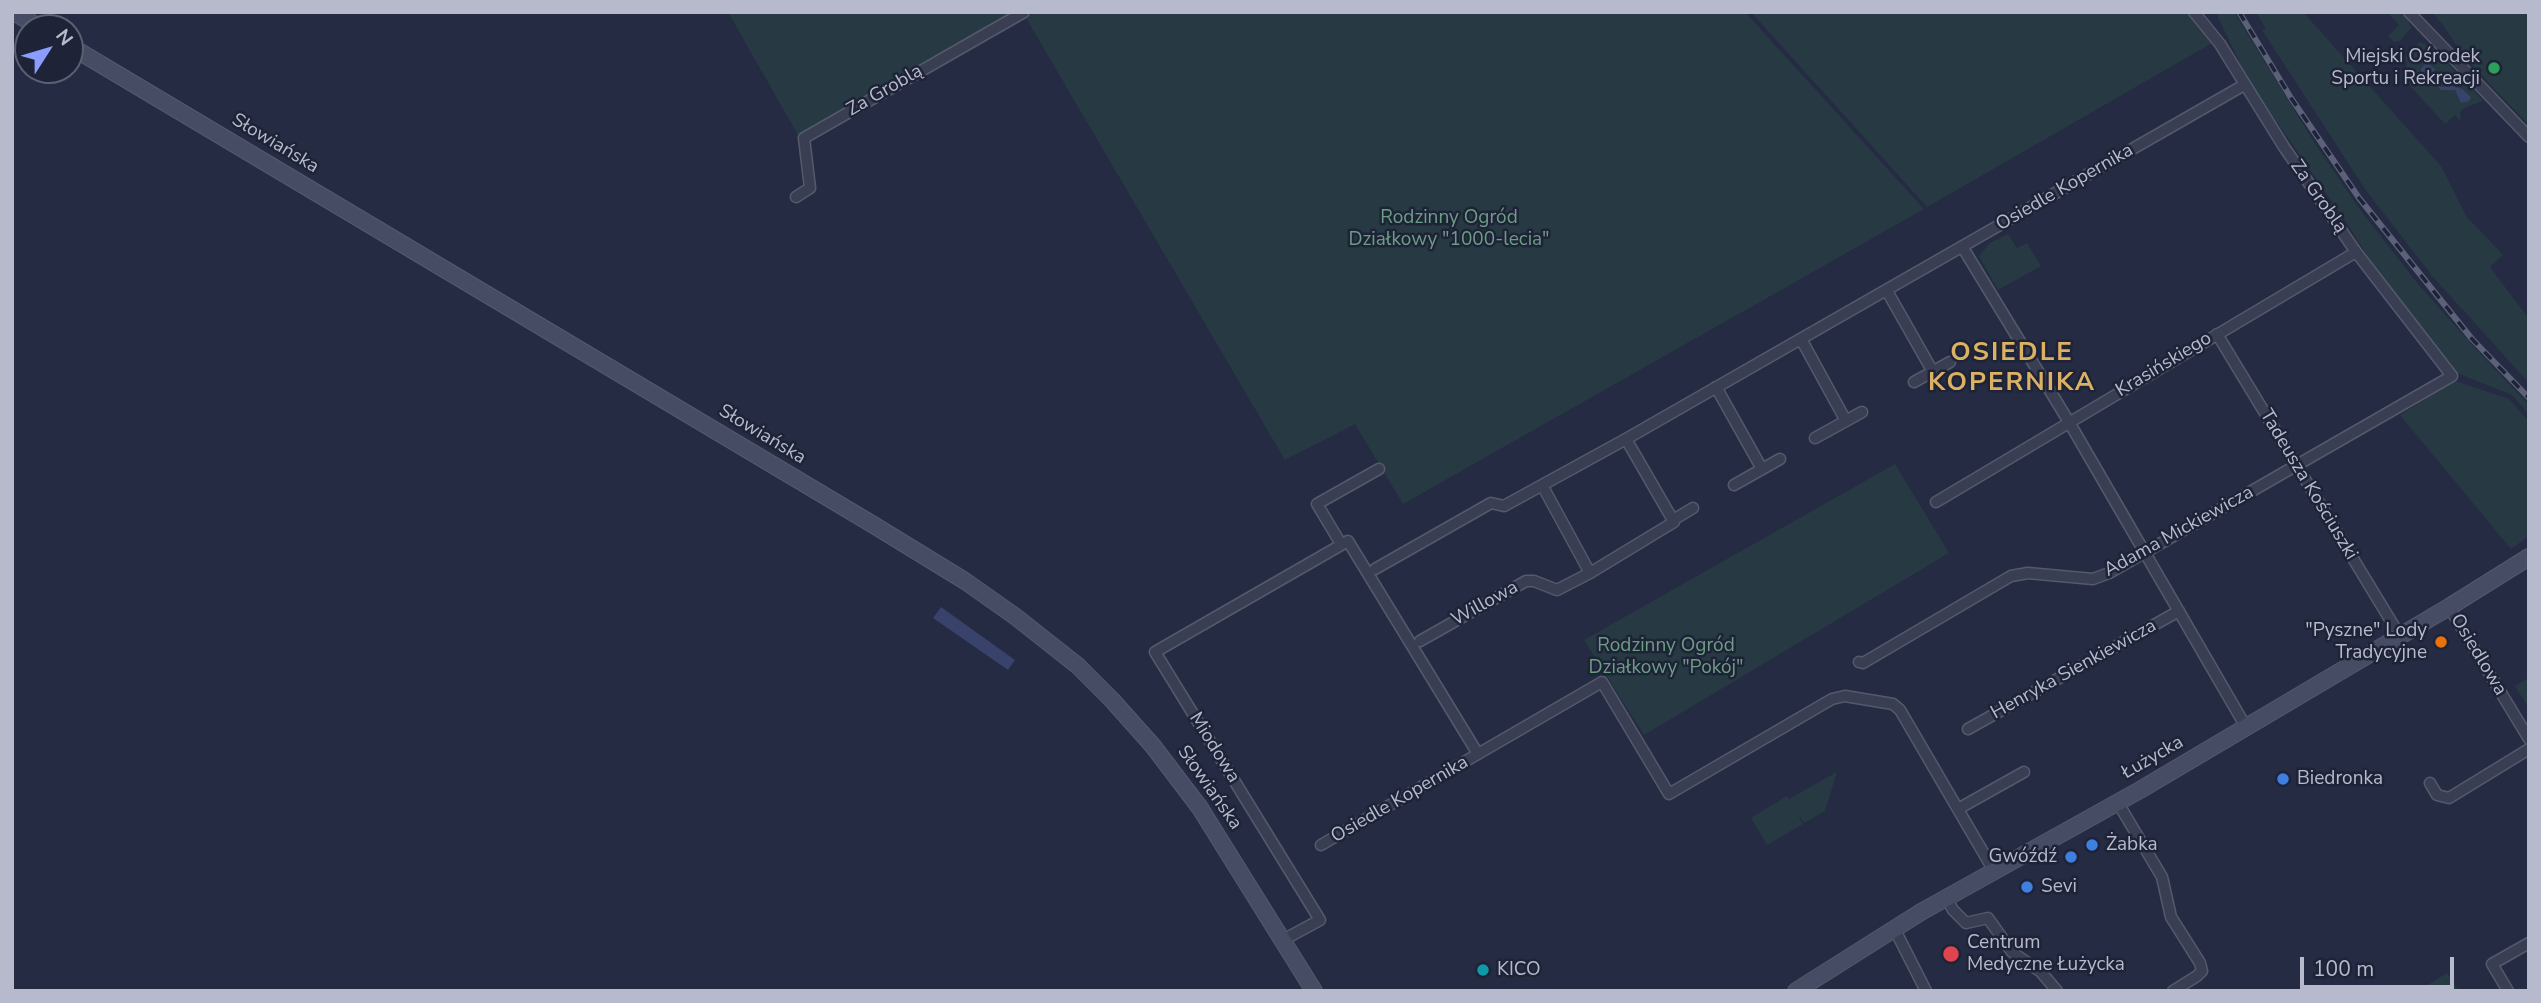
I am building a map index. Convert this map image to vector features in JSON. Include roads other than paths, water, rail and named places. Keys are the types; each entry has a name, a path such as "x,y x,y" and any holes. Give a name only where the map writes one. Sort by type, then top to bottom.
{"street":[{"name":"Za Groblą","path":"796,197 810,188 804,138 1024,12"},
{"name":"Za Groblą","path":"2194,12 2218,41 2244,85 2357,252 2452,376"},
{"path":"2409,12 2529,137"},
{"name":"Słowiańska","path":"84,54 872,524 995,602 1078,666 1144,734 1200,808 1314,991"},
{"name":"Osiedle Kopernika","path":"1375,569 1491,503 1504,506 1626,439 2244,85"},
{"path":"1962,248 2069,422 2246,727"},
{"name":"Krasińskiego","path":"1936,502 2357,252"},
{"path":"1887,291 1933,372"},
{"name":"Tadeusza Kościuszki","path":"2217,334 2400,636"},
{"path":"1801,339 1846,421"},
{"path":"1914,382 1950,362"},
{"name":"Adama Mickiewicza","path":"1858,662 1863,663 2011,576 2028,573 2093,579 2144,553 2452,376"},
{"path":"1716,387 1762,469"},
{"path":"1815,438 1862,412"},
{"path":"1626,439 1673,520"},
{"path":"1734,485 1780,459"},
{"path":"1341,544 1317,504 1379,469"},
{"path":"1542,485 1590,573 1693,508"},
{"name":"Osiedle Kopernika","path":"1341,544 1348,541 1478,754"},
{"name":"Miodowa","path":"1283,940 1320,920 1154,652 1341,544"},
{"name":"Łużycka","path":"1796,991 1946,897 2118,803 2529,557"},
{"name":"Willowa","path":"1420,641 1526,581 1534,581 1557,590 1590,573"},
{"name":"Osiedlowa","path":"2449,607 2529,739"},
{"name":"Henryka Sienkiewicza","path":"1968,729 2179,611"},
{"name":"Osiedle Kopernika","path":"1321,845 1602,682 1669,794 1832,699 1845,696 1883,701 1900,710 1958,809"},
{"path":"2430,783 2437,795 2449,797 2529,749"},
{"path":"1994,871 1958,809 2024,772"},
{"path":"2118,803 2162,877 2171,917 2200,963 2202,971 2173,991"},
{"path":"1946,897 1953,910 1966,923 1988,918 2012,952 2041,972 2057,991"},
{"path":"1894,928 1926,991"},
{"path":"2508,991 2493,964 2529,943"}],"water":[{"path":"2427,63 2435,69 2434,73 2441,87 2453,86 2462,89 2471,97 2469,101 2461,103 2455,90 2441,90 2429,77 2421,75 2421,68"},
{"path":"941,607 1015,660 1008,670 933,618"}],"railway":[{"path":"2239,12 2291,98 2359,198 2472,339 2529,398"}],"place":[{"name":"Miejski Ośrodek Sportu i Rekreacji","path":"2494,68"},
{"name":"\"Pyszne\" Lody Tradycyjne","path":"2441,642"},
{"name":"Biedronka","path":"2283,779"},
{"name":"Żabka","path":"2092,845"},
{"name":"Gwóźdź","path":"2071,857"},
{"name":"Sevi","path":"2027,887"},
{"name":"Centrum Medyczne Łużycka","path":"1951,954"},
{"name":"KICO","path":"1483,970"}],"district":[{"name":"OSIEDLE KOPERNIKA","path":"2012,369"}],"park label":[{"name":"Rodzinny Ogród Działkowy \"1000-lecia\"","path":"1449,229"},
{"name":"Rodzinny Ogród Działkowy \"Pokój\"","path":"1666,657"}]}
